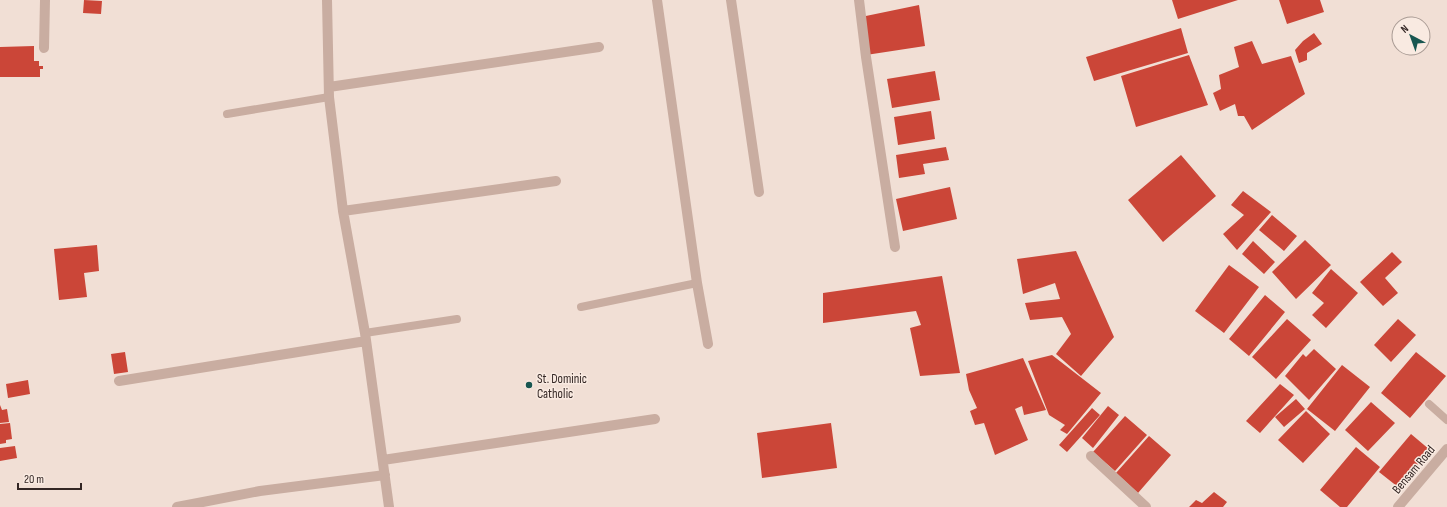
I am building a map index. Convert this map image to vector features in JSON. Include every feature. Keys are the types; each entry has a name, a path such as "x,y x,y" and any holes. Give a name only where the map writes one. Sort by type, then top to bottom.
{"street":[{"path":"44,48 45,0"},
{"path":"327,0 329,92 343,211 366,337 389,507"},
{"path":"657,0 697,283 708,344"},
{"path":"731,0 759,192"},
{"path":"859,0 866,57 895,247"},
{"path":"329,92 599,47"},
{"path":"343,211 556,181"},
{"path":"119,381 366,337"},
{"path":"383,460 655,418"},
{"name":"Bensam Road","path":"1398,507 1447,449"},
{"path":"1090,456 1146,507"},
{"path":"176,507 260,491 385,475"}],"lane":[{"path":"227,114 329,92"},
{"path":"581,307 697,283"},
{"path":"366,337 458,319"},
{"path":"1429,404 1447,420"}],"building":[{"path":"84,0 102,1 101,14 83,13"},
{"path":"1172,0 1238,0 1178,19"},
{"path":"1279,0 1320,0 1324,12 1287,24"},
{"path":"919,5 925,46 866,55 861,17"},
{"path":"1181,28 1188,53 1094,81 1086,57"},
{"path":"1314,33 1322,44 1307,53 1307,60 1299,63 1295,50 1303,41"},
{"path":"1252,41 1262,64 1291,56 1305,94 1252,130 1244,116 1238,116 1235,104 1220,111 1213,93 1221,89 1219,75 1239,67 1234,47"},
{"path":"34,46 34,61 39,61 39,66 43,66 43,69 40,69 40,77 0,77 0,47"},
{"path":"1189,55 1208,105 1136,127 1121,76"},
{"path":"935,71 940,100 892,108 887,79"},
{"path":"931,111 935,139 898,145 894,117"},
{"path":"946,147 949,160 923,164 925,174 899,178 896,155"},
{"path":"1181,155 1216,196 1163,242 1128,200"},
{"path":"950,187 957,219 903,231 896,199"},
{"path":"1243,191 1271,212 1237,250 1223,234 1244,215 1231,205"},
{"path":"1272,215 1297,236 1284,251 1259,230"},
{"path":"1305,240 1331,265 1296,299 1272,272"},
{"path":"1253,241 1275,262 1264,274 1242,254"},
{"path":"97,245 99,271 84,273 87,297 59,300 54,249"},
{"path":"1076,251 1114,337 1081,376 1056,354 1071,334 1062,317 1030,320 1025,303 1060,299 1055,283 1023,294 1017,259"},
{"path":"1392,252 1402,262 1385,278 1398,293 1383,306 1360,282"},
{"path":"1229,265 1259,287 1224,333 1195,311"},
{"path":"1331,269 1358,293 1326,328 1312,315 1324,303 1312,293"},
{"path":"942,276 960,373 920,376 910,328 921,325 916,311 823,323 823,293"},
{"path":"1265,295 1285,312 1249,356 1229,339"},
{"path":"1287,319 1311,340 1276,379 1252,357"},
{"path":"1398,319 1416,335 1391,362 1374,345"},
{"path":"1314,349 1336,369 1309,400 1285,376 1303,354 1306,357"},
{"path":"125,352 128,372 114,374 111,354"},
{"path":"1416,352 1446,376 1410,418 1381,393"},
{"path":"1052,355 1101,393 1067,434 1060,430 1065,425 1049,415 1028,361"},
{"path":"1023,358 1046,410 1024,415 1022,406 1015,409 1028,440 995,455 984,423 975,425 970,411 977,408 969,390 966,374"},
{"path":"1342,365 1370,387 1335,431 1307,409"},
{"path":"28,380 30,394 8,398 6,384"},
{"path":"1280,384 1294,395 1260,433 1246,421"},
{"path":"1296,399 1305,409 1284,427 1275,417"},
{"path":"1371,402 1395,423 1368,451 1345,430"},
{"path":"0,405 2,410 7,409 9,422 0,423"},
{"path":"1108,406 1119,415 1093,448 1082,438"},
{"path":"1092,408 1100,415 1067,452 1059,445"},
{"path":"1306,411 1330,434 1303,463 1278,440"},
{"path":"1125,416 1147,435 1115,471 1093,452"},
{"path":"10,423 12,439 6,440 6,443 0,444 0,424"},
{"path":"831,423 837,468 762,478 757,433"},
{"path":"1411,434 1430,450 1398,487 1379,472"},
{"path":"1149,436 1171,455 1138,493 1116,473"},
{"path":"15,446 17,458 0,461 0,448"},
{"path":"1356,447 1380,467 1347,507 1340,507 1320,490"},
{"path":"1214,492 1227,502 1223,507 1189,507 1196,500 1202,503"}],"place":[{"name":"St. Dominic Catholic","path":"529,385"}]}
